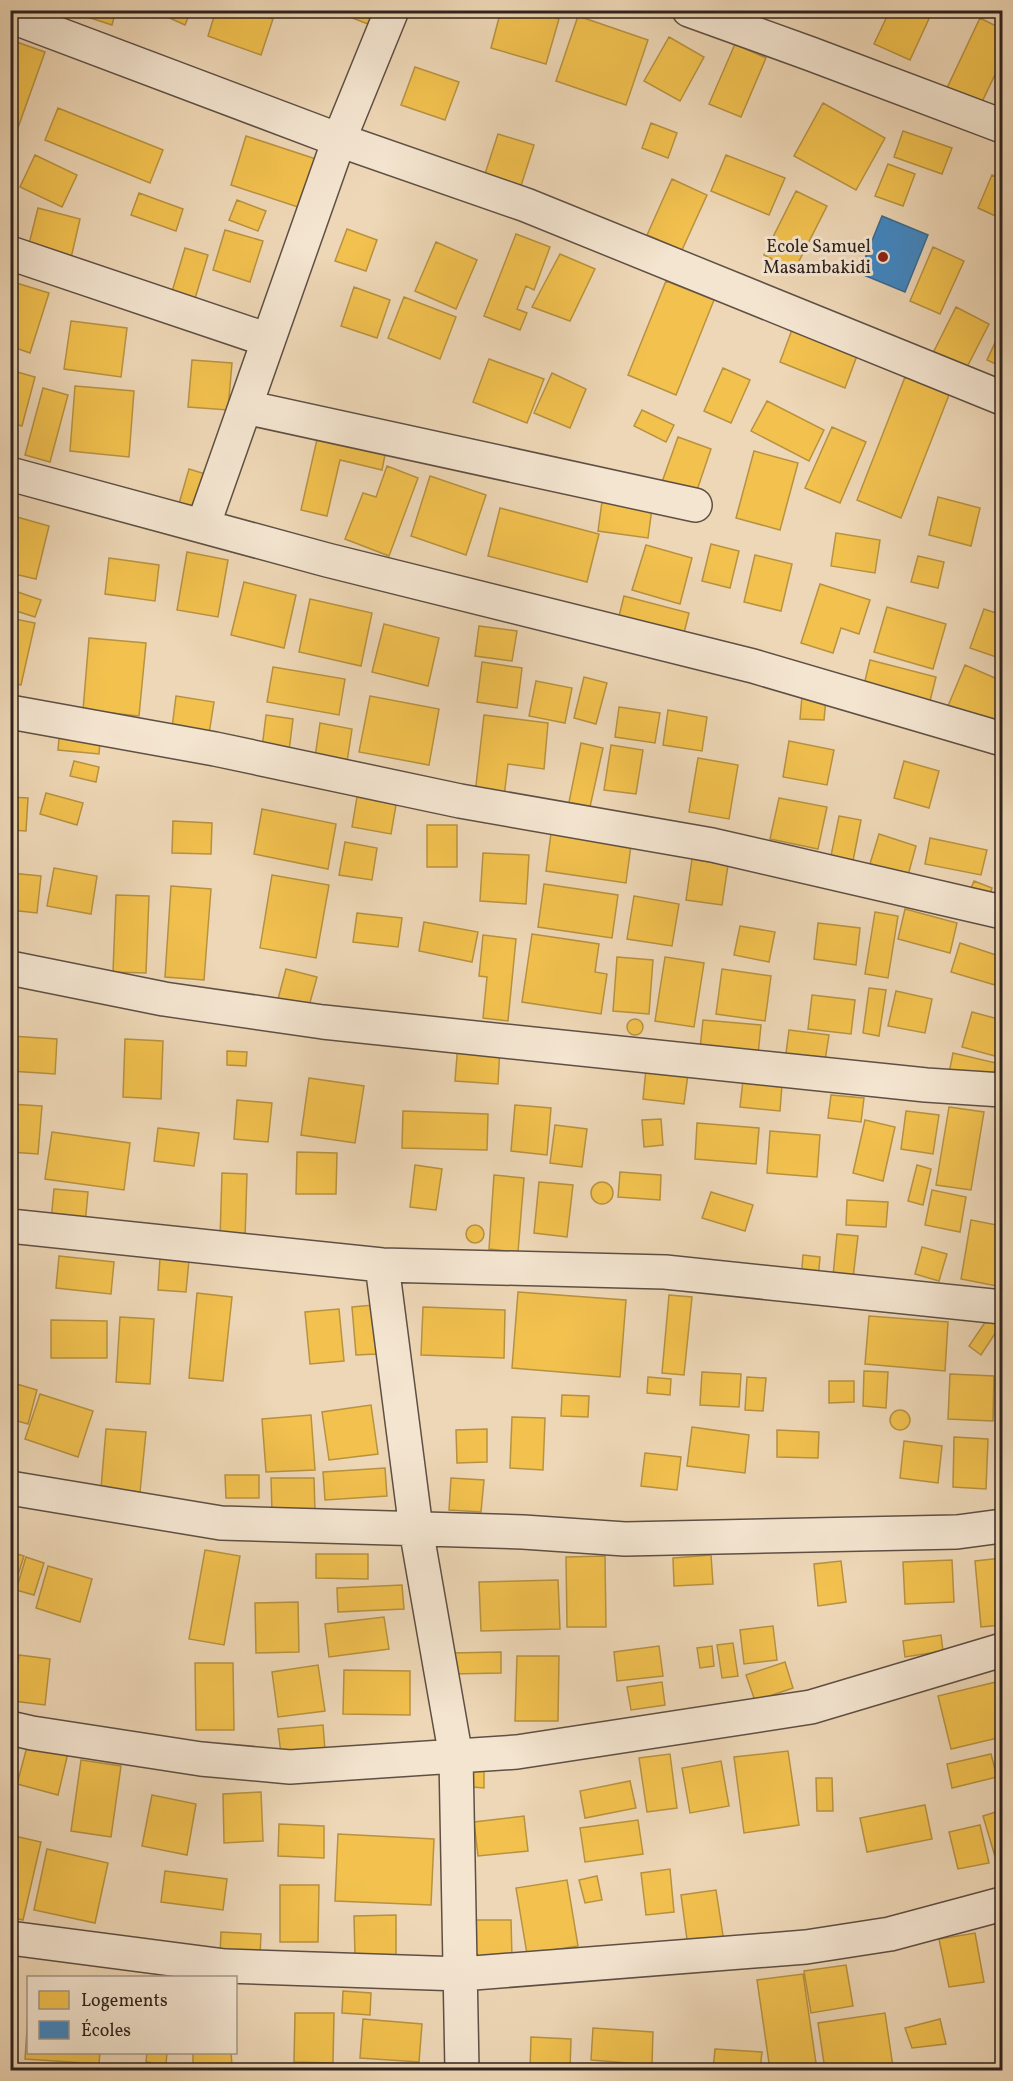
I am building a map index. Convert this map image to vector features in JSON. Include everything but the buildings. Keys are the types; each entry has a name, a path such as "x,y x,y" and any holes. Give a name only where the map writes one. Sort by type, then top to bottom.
{"street":[{"path":"203,526 339,140 392,10"},
{"path":"689,10 1002,126"},
{"path":"10,16 339,140 526,205 1002,398"},
{"path":"10,253 268,340"},
{"path":"245,407 695,505"},
{"path":"10,474 327,560 753,666 1002,739"},
{"path":"10,712 215,749 460,801 712,846 1002,912"},
{"path":"10,968 164,999 322,1022 926,1085 1002,1090"},
{"path":"10,1226 382,1265 665,1272 1002,1307"},
{"path":"382,1265 416,1529 456,1757 462,2070"},
{"path":"10,1488 221,1523 523,1532 626,1539 957,1532 1002,1526"},
{"path":"10,1728 201,1759 290,1767 456,1757 518,1752 811,1707 1002,1650"},
{"path":"10,1938 225,1966 461,1974 806,1947 890,1934 1002,1904"}],"place":[{"name":"Ecole Samuel Masambakidi","path":"883,257"}]}
